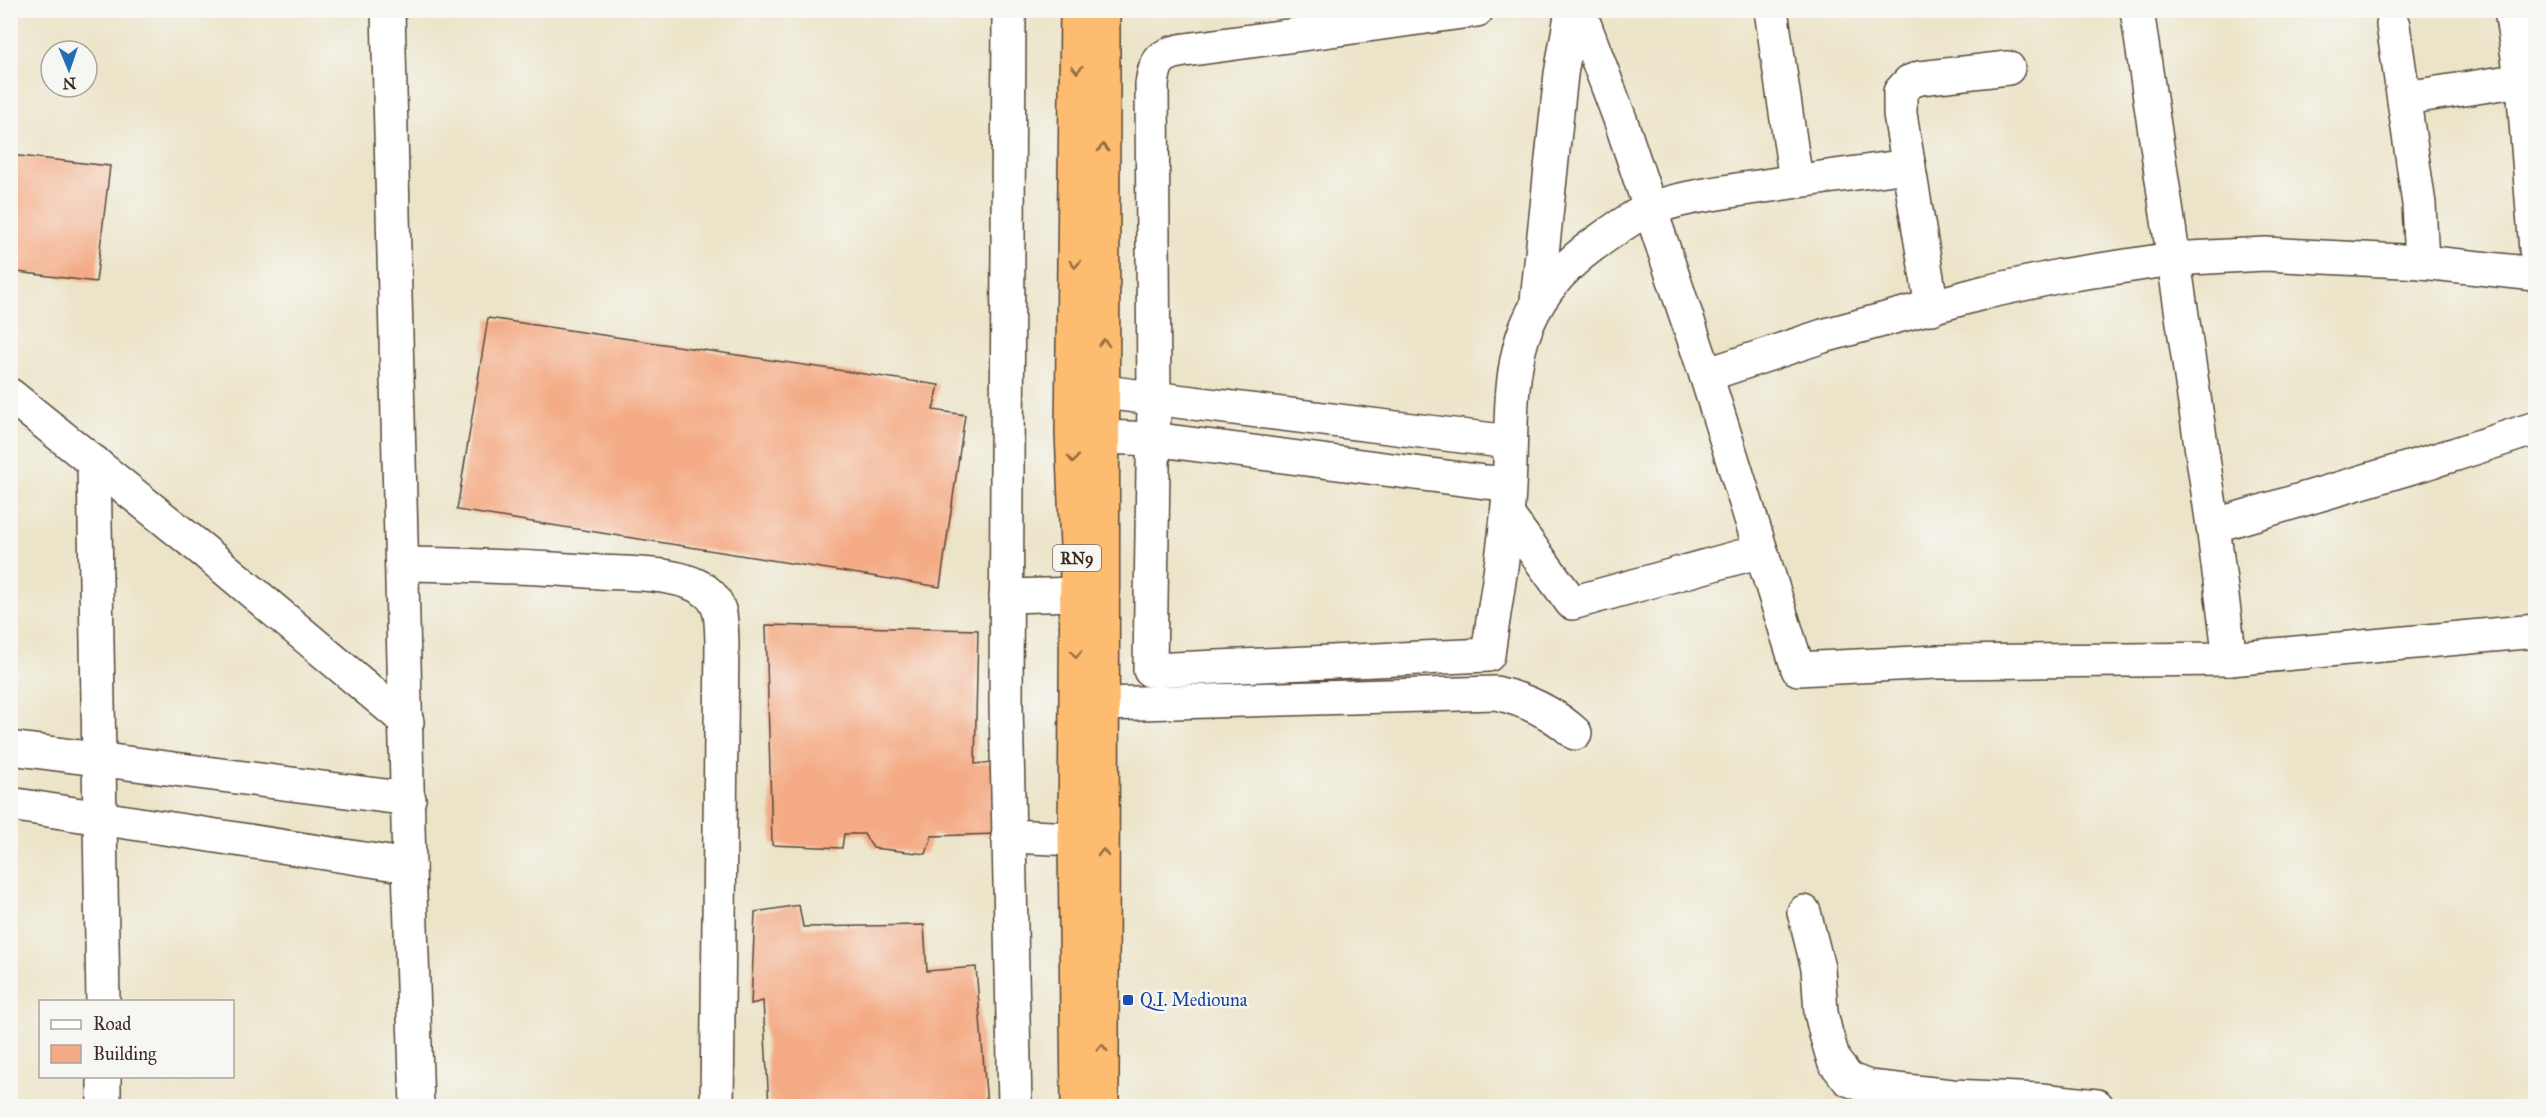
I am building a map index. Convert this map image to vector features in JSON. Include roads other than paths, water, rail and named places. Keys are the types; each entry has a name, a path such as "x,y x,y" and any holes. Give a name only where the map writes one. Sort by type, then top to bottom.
{"highway":[{"name":"RN9","path":"1077,10 1072,432 1077,594 1075,839 1078,1107"},
{"name":"RN9","path":"1102,1107 1103,10"}],"street":[{"path":"388,10 417,1107"},
{"path":"1009,10 1006,596 1008,836 1015,1107"},
{"path":"1477,10 1178,51 1160,59 1154,71 1152,86 1154,400 1150,670 1488,655 1508,516 1510,403 1526,329 1537,301 1561,74 1572,10"},
{"path":"1579,10 1620,119 1706,375 1797,669 1936,662 2230,659 2535,632"},
{"path":"1771,10 1796,181"},
{"path":"2137,10 2213,526 2230,659"},
{"path":"2511,10 2527,90 2535,250"},
{"path":"2393,25 2420,204 2422,262"},
{"path":"1932,308 1899,99 1905,85 1920,78 2008,68"},
{"path":"2405,98 2527,90"},
{"path":"1537,301 1556,277 1576,258 1649,209 1718,194 1796,181 1909,166"},
{"path":"1706,375 1823,336 1986,292 2060,276 2172,259 2265,254 2422,262 2535,274"},
{"path":"1104,392 1154,400 1510,442"},
{"path":"10,395 312,641 407,722"},
{"path":"1312,459 1318,418"},
{"path":"2213,526 2456,454 2535,428"},
{"path":"1104,437 1152,439 1485,482 1501,483 1509,478"},
{"path":"94,462 103,1000"},
{"path":"1508,516 1572,603 1761,551"},
{"path":"403,564 526,567 660,577 697,585 707,592 717,604 721,615 722,642 717,1107"},
{"path":"1006,596 1077,594"},
{"path":"1104,704 1496,693 1512,696 1552,714 1575,733"},
{"path":"10,748 409,799"},
{"path":"10,804 409,866"},
{"path":"1008,836 1075,839"},
{"path":"1804,912 1818,968 1826,1034 1834,1061 1848,1079 1869,1087 1952,1096 2041,1100 2097,1107"},
{"path":"104,1078 104,1107"}],"place":[{"name":"Q.I. Mediouna","path":"1128,1000"}]}
